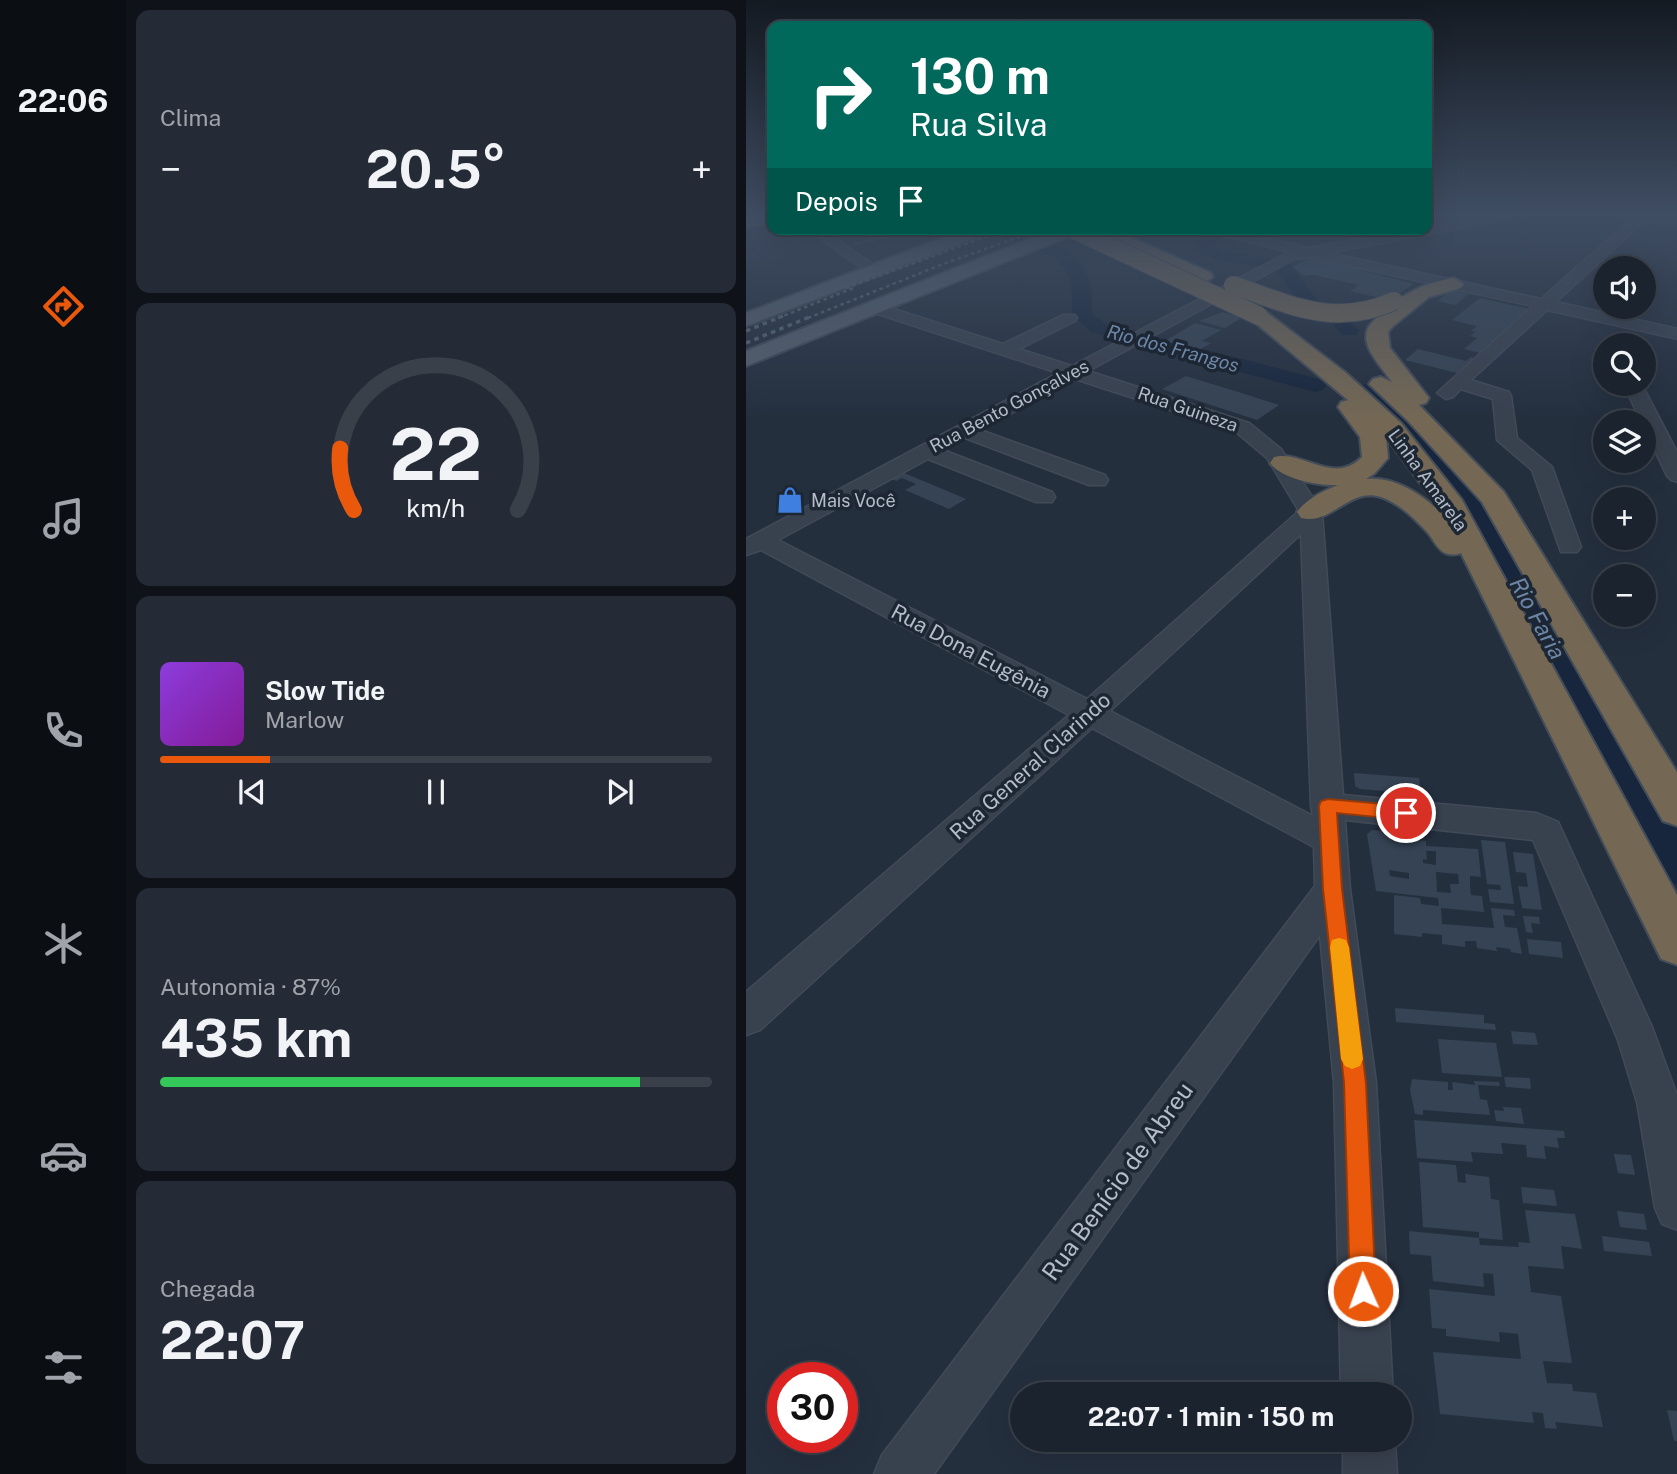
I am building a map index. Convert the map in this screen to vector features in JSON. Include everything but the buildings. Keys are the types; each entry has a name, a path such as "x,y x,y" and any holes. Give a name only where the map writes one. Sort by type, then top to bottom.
{"highway":[{"name":"Linha Amarela","path":"1192,281 1335,347"},
{"name":"Linha Amarela","path":"1212,281 1266,313 1287,338 1360,398 1416,457 1464,527 1678,944"},
{"path":"1219,281 1334,317 1367,314 1394,301 1419,285 1419,281"},
{"path":"1443,443 1432,419 1388,362 1376,340 1377,331 1385,321 1407,303 1435,286 1454,284"},
{"path":"1283,463 1325,477 1354,475 1369,466 1375,458 1373,436 1367,425 1287,338"},
{"name":"Linha Amarela","path":"1368,372 1443,443 1493,498 1678,810"},
{"path":"1311,512 1330,496 1354,488 1377,488 1404,496 1437,523 1469,566 1497,595"}],"main road":[{"path":"746,320 849,281"},
{"path":"746,359 944,281"}],"street":[{"name":"Rua Bento Gonçalves","path":"751,543 1244,281"},
{"path":"1438,281 1678,334"},
{"path":"1569,547 1542,467 1507,440 1502,396 1452,387 1571,281"},
{"name":"Rua Guineza","path":"876,308 1242,427 1263,442 1283,463 1311,512 1333,889 1355,1083 1366,1382"},
{"path":"1006,349 1069,318"},
{"path":"1647,333 1650,327"},
{"path":"1638,396 1678,476"},
{"path":"963,431 1097,481"},
{"path":"926,451 1044,497"},
{"name":"Rua General Clarindo","path":"746,1017 1090,713 1311,512"},
{"name":"Rua Dona Eugênia","path":"751,543 1090,713 1329,823"},
{"path":"1329,823 1536,826 1546,831 1638,1040 1658,1102 1678,1208"},
{"name":"Rua Benício de Abreu","path":"901,1474 1333,889"},
{"path":"1369,1452 1370,1474"}],"waterway":[{"name":"Rio dos Frangos","path":"1081,281 1082,316 1099,328 1315,385"},
{"name":"Rio Faria","path":"1293,281 1308,301"},
{"name":"Rio Faria","path":"1344,326 1349,331"},
{"name":"Rio Faria","path":"1370,390 1435,458 1491,534 1678,868"}],"railway":[{"path":"846,288 866,281"},
{"path":"808,318 901,281"},
{"path":"781,317 856,287"},
{"path":"746,343 812,316"},
{"path":"746,331 781,317"}],"slow traffic":[{"path":"1339,947 1352,1059"}],"place":[{"name":"Mais Você","path":"790,500"}],"route":[{"path":"1363,1291 1355,1083 1333,889 1328,806 1406,813"}]}
